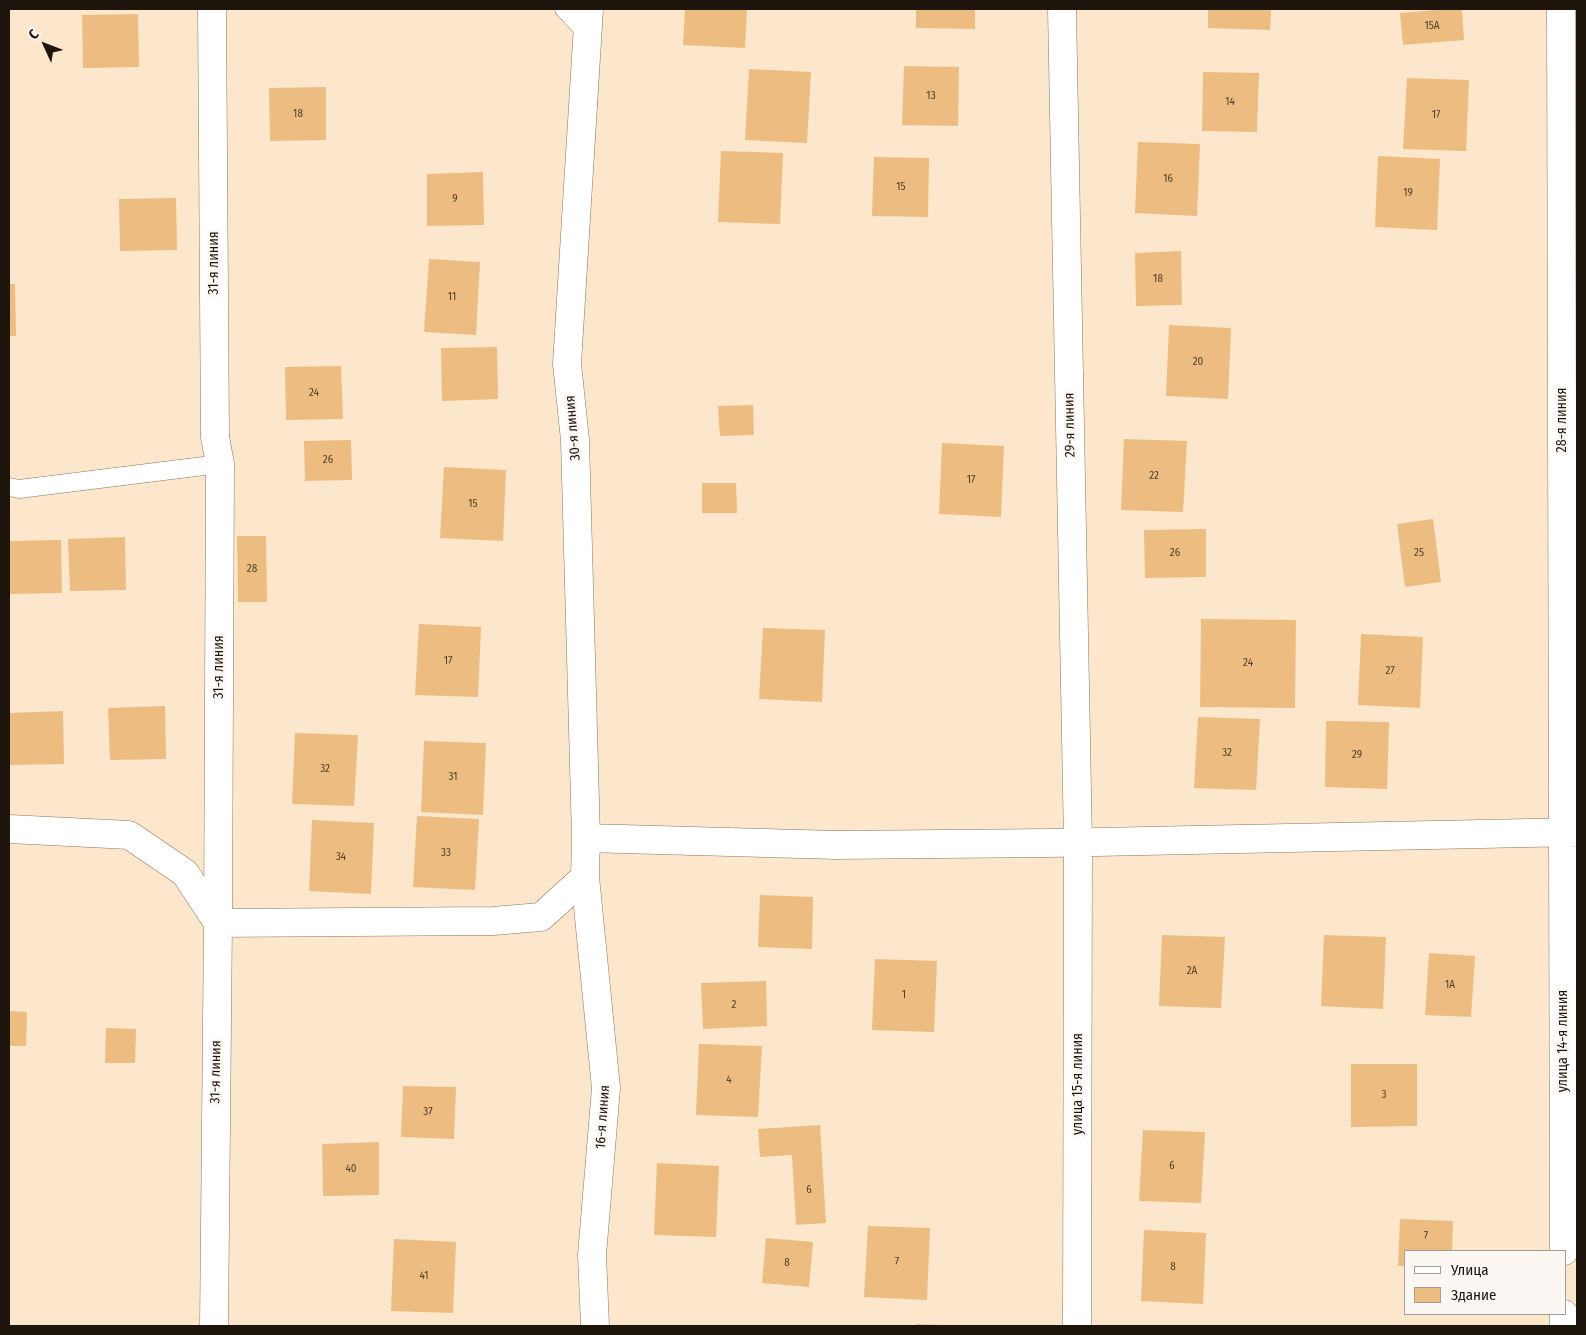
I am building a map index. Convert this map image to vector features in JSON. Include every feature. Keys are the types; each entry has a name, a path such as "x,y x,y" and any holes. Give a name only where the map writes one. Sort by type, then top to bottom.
{"street":[{"name":"31-я линия","path":"212,9 215,437 220,464 214,1326"},
{"name":"29-я линия","path":"1062,9 1078,842"},
{"name":"28-я линия","path":"1561,9 1570,832"},
{"name":"30-я линия","path":"586,843 575,440 567,364 588,22"},
{"path":"9,829 129,835 186,873 218,923 493,921 541,917 585,876"},
{"path":"586,843 836,845 1570,832"},
{"name":"улица 14-я линия","path":"1564,1250 1570,832"},
{"name":"улица 15-я линия","path":"1077,1326 1078,842"},
{"name":"16-я линия","path":"586,843 585,876 606,1088 592,1255 595,1326"}],"lane":[{"path":"564,9 588,22"},
{"path":"9,488 19,489 220,464"}],"building":[{"path":"685,9 747,9 745,48 683,45"},
{"path":"916,9 975,9 975,29 916,28"},
{"path":"1208,9 1271,9 1270,30 1208,28"},
{"path":"1462,9 1464,40 1403,45 1400,13"},
{"path":"138,14 139,67 83,68 82,15"},
{"path":"904,66 959,67 958,126 902,125"},
{"path":"749,69 811,72 807,143 745,140"},
{"path":"1203,72 1259,73 1257,132 1202,131"},
{"path":"1407,78 1469,80 1466,151 1403,149"},
{"path":"326,87 326,140 270,141 269,88"},
{"path":"1138,142 1200,144 1197,216 1135,213"},
{"path":"721,151 783,153 780,224 718,222"},
{"path":"1378,156 1440,159 1437,230 1375,227"},
{"path":"874,157 929,158 928,217 872,216"},
{"path":"483,172 484,225 427,226 427,174"},
{"path":"176,198 177,250 120,251 119,199"},
{"path":"1181,251 1182,305 1136,306 1135,253"},
{"path":"429,259 480,262 476,335 424,332"},
{"path":"9,284 15,284 16,336 9,336"},
{"path":"1169,325 1231,328 1228,399 1166,396"},
{"path":"497,347 498,399 442,401 441,348"},
{"path":"341,366 343,419 286,420 285,367"},
{"path":"753,405 754,435 720,436 718,406"},
{"path":"1124,439 1187,441 1183,512 1121,510"},
{"path":"351,440 352,480 305,481 304,441"},
{"path":"942,443 1004,446 1001,517 939,514"},
{"path":"444,467 506,470 503,541 440,538"},
{"path":"702,483 736,483 737,513 702,513"},
{"path":"1433,519 1441,582 1405,587 1397,524"},
{"path":"1206,529 1206,577 1145,578 1144,530"},
{"path":"237,536 266,536 267,602 238,602"},
{"path":"125,537 126,590 70,591 68,539"},
{"path":"61,540 62,593 9,594 9,541"},
{"path":"1201,619 1296,620 1295,708 1200,707"},
{"path":"419,624 481,627 478,697 415,695"},
{"path":"763,628 825,630 822,702 759,699"},
{"path":"1361,634 1423,637 1420,708 1358,705"},
{"path":"165,706 166,759 110,760 108,708"},
{"path":"63,711 64,764 9,765 9,713"},
{"path":"1198,717 1260,719 1256,790 1194,788"},
{"path":"1326,721 1389,722 1387,789 1325,787"},
{"path":"295,733 358,735 354,806 292,804"},
{"path":"424,741 486,743 483,815 421,812"},
{"path":"417,816 479,819 475,890 413,887"},
{"path":"312,820 374,823 371,894 309,891"},
{"path":"760,895 813,897 812,949 758,947"},
{"path":"1162,935 1225,937 1221,1008 1159,1006"},
{"path":"1324,935 1386,937 1383,1009 1321,1006"},
{"path":"1429,953 1475,956 1471,1017 1425,1015"},
{"path":"875,959 937,961 934,1032 872,1030"},
{"path":"766,981 767,1026 703,1029 701,983"},
{"path":"9,1011 27,1012 26,1046 9,1046"},
{"path":"106,1028 136,1029 135,1063 105,1063"},
{"path":"699,1044 762,1046 758,1117 696,1115"},
{"path":"1351,1064 1417,1064 1417,1126 1351,1127"},
{"path":"403,1086 456,1087 454,1139 401,1137"},
{"path":"820,1125 826,1223 796,1225 792,1155 760,1157 758,1129"},
{"path":"1143,1130 1205,1132 1201,1203 1139,1201"},
{"path":"379,1142 379,1195 323,1196 322,1144"},
{"path":"657,1163 719,1166 716,1237 654,1235"},
{"path":"1400,1219 1453,1221 1452,1250 1404,1250 1404,1266 1398,1266"},
{"path":"868,1226 930,1228 927,1300 864,1297"},
{"path":"1144,1230 1206,1233 1203,1304 1141,1301"},
{"path":"766,1238 813,1242 809,1287 762,1283"},
{"path":"394,1239 456,1242 453,1313 391,1311"},
{"path":"916,1324 947,1325 947,1326 916,1326"}]}
